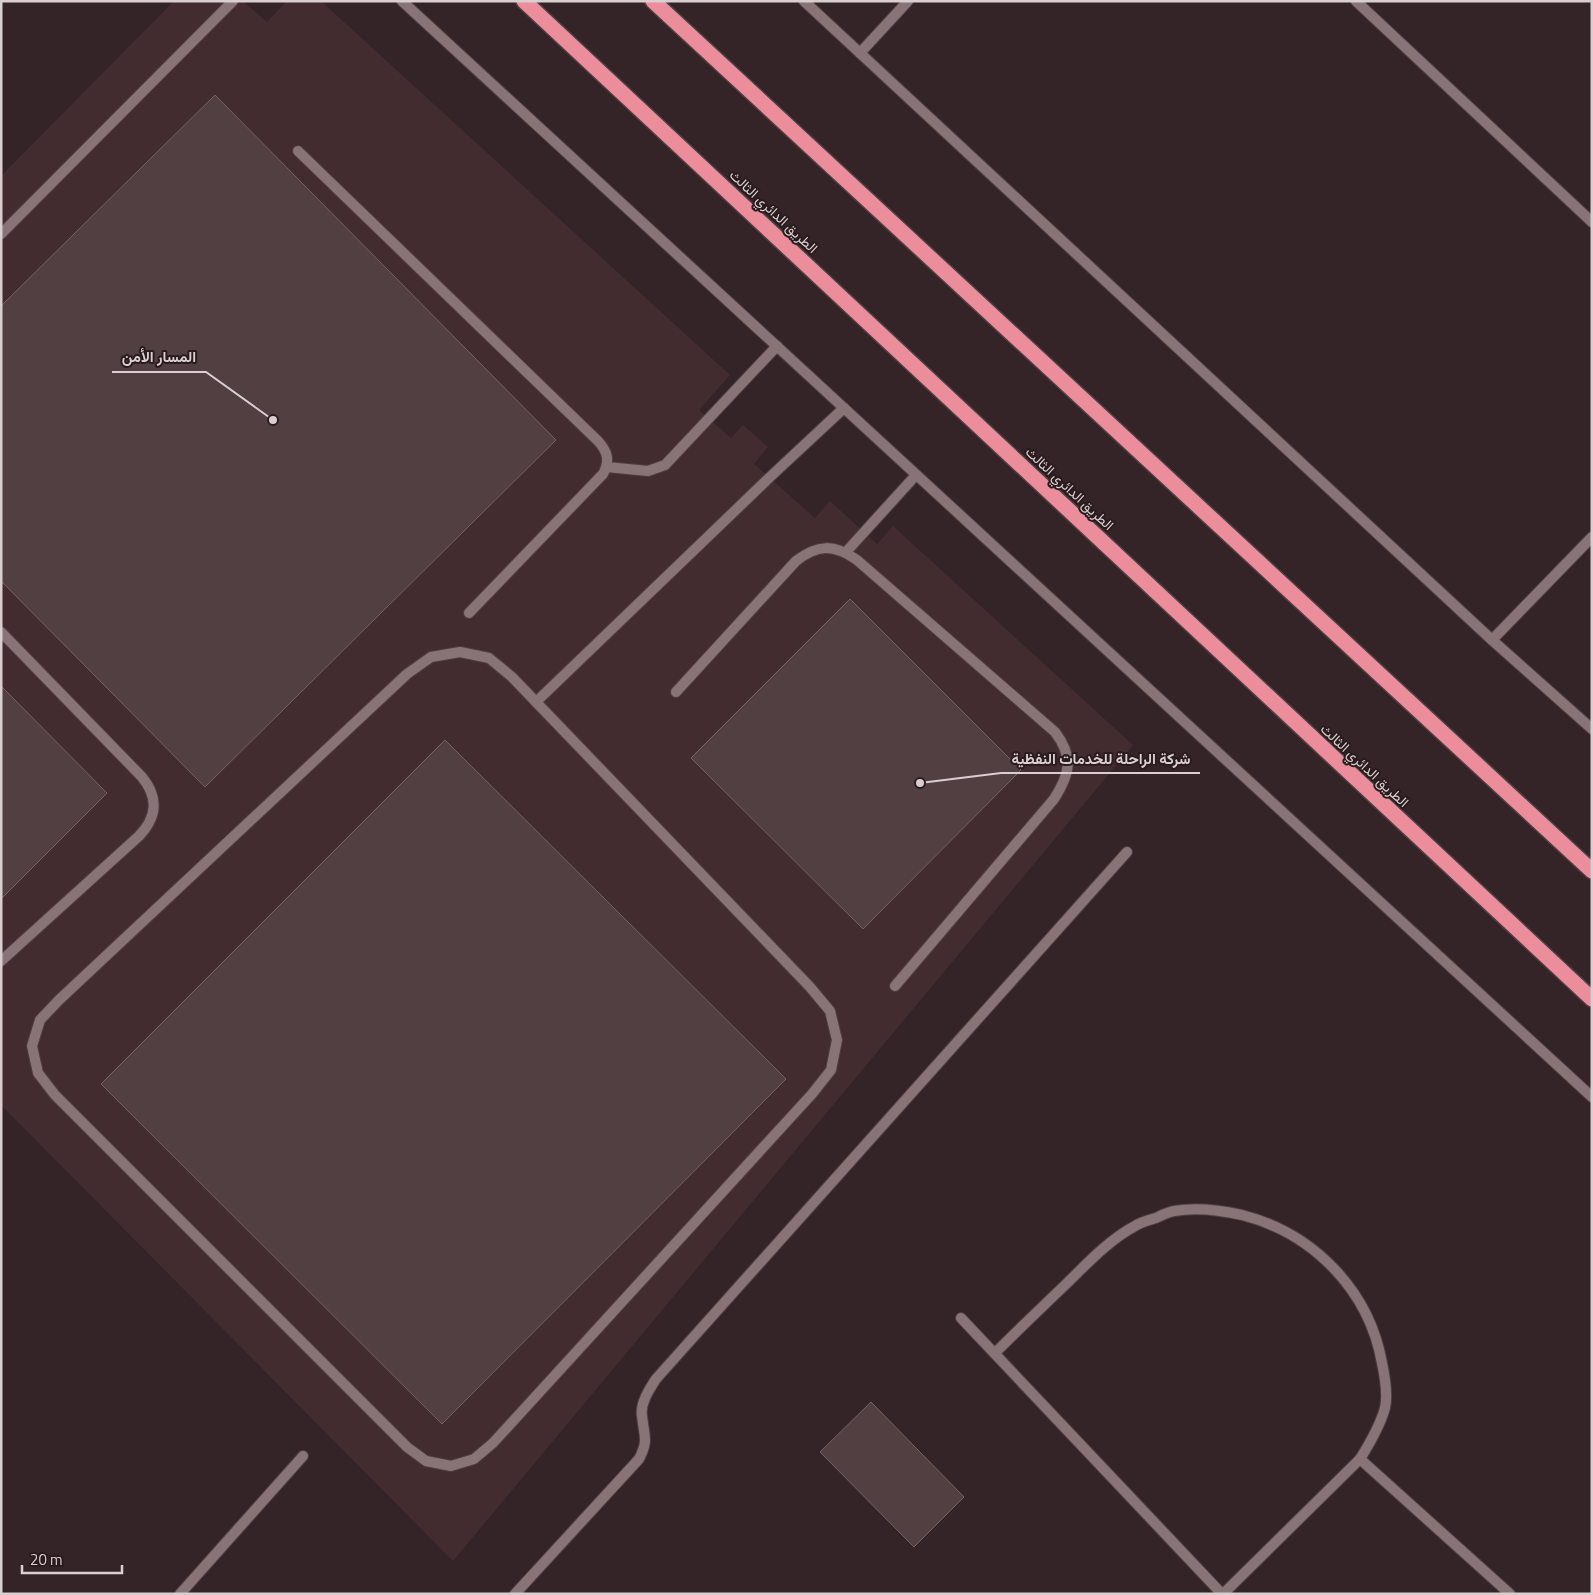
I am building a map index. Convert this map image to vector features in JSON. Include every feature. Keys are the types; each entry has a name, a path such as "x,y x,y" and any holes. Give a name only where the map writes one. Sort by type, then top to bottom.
{"highway":[{"name":"الطريق الدائري الثالث","path":"524,1 1592,999"},
{"path":"653,1 1592,871"}],"street":[{"path":"1,234 233,1"},
{"path":"402,1 1592,1097"},
{"path":"804,1 1492,640 1592,730"},
{"path":"860,53 908,1"},
{"path":"1356,1 1592,222"},
{"path":"298,151 604,448 608,457 607,467 603,474 469,613"},
{"path":"607,467 648,471 665,465 776,346"},
{"path":"536,702 844,408"},
{"path":"846,552 916,475"},
{"path":"1492,640 1592,537"},
{"path":"676,692 796,561 807,553 820,548 834,548 846,552 858,560 1055,732 1064,744 1068,758 1067,773 1054,799 895,986"},
{"path":"1,632 142,777 152,795 154,805 152,817 147,828 1,961"},
{"path":"460,652 489,658 512,677 536,702 810,987 830,1010 837,1040 831,1070 812,1094 493,1443 474,1459 451,1466 426,1461 407,1447 55,1095 38,1073 32,1046 40,1020 59,1000 407,674 431,657 460,652"},
{"path":"515,1594 639,1459 644,1449 646,1438 642,1416 643,1403 656,1379 1127,852"},
{"path":"962,1318 995,1353 1223,1594 1360,1459 1374,1437 1385,1407 1385,1379 1372,1325 1359,1300 1343,1278 1324,1257 1302,1240 1279,1227 1227,1211 1200,1209 1173,1211 1135,1225 1107,1245 995,1353"},
{"path":"180,1594 303,1456"},
{"path":"1360,1459 1510,1594"}],"shaded area":[{"path":"174,1 243,1 267,22 287,1 321,1 730,375 699,410 731,438 743,425 768,447 754,464 815,518 830,501 877,544 893,526 1133,745 453,1561 1,1105 1,176"}],"building":[{"path":"215,95 556,440 205,787 1,581 1,306"},
{"path":"850,599 1021,770 863,929 691,758"},
{"path":"1,686 107,793 1,899"},
{"path":"445,740 786,1079 442,1424 101,1084"},
{"path":"871,1402 964,1497 914,1547 820,1452"}],"place":[{"name":"المسار الأمن","path":"273,420"},
{"name":"شركة الراحلة للخدمات النفظية","path":"920,783"}]}
